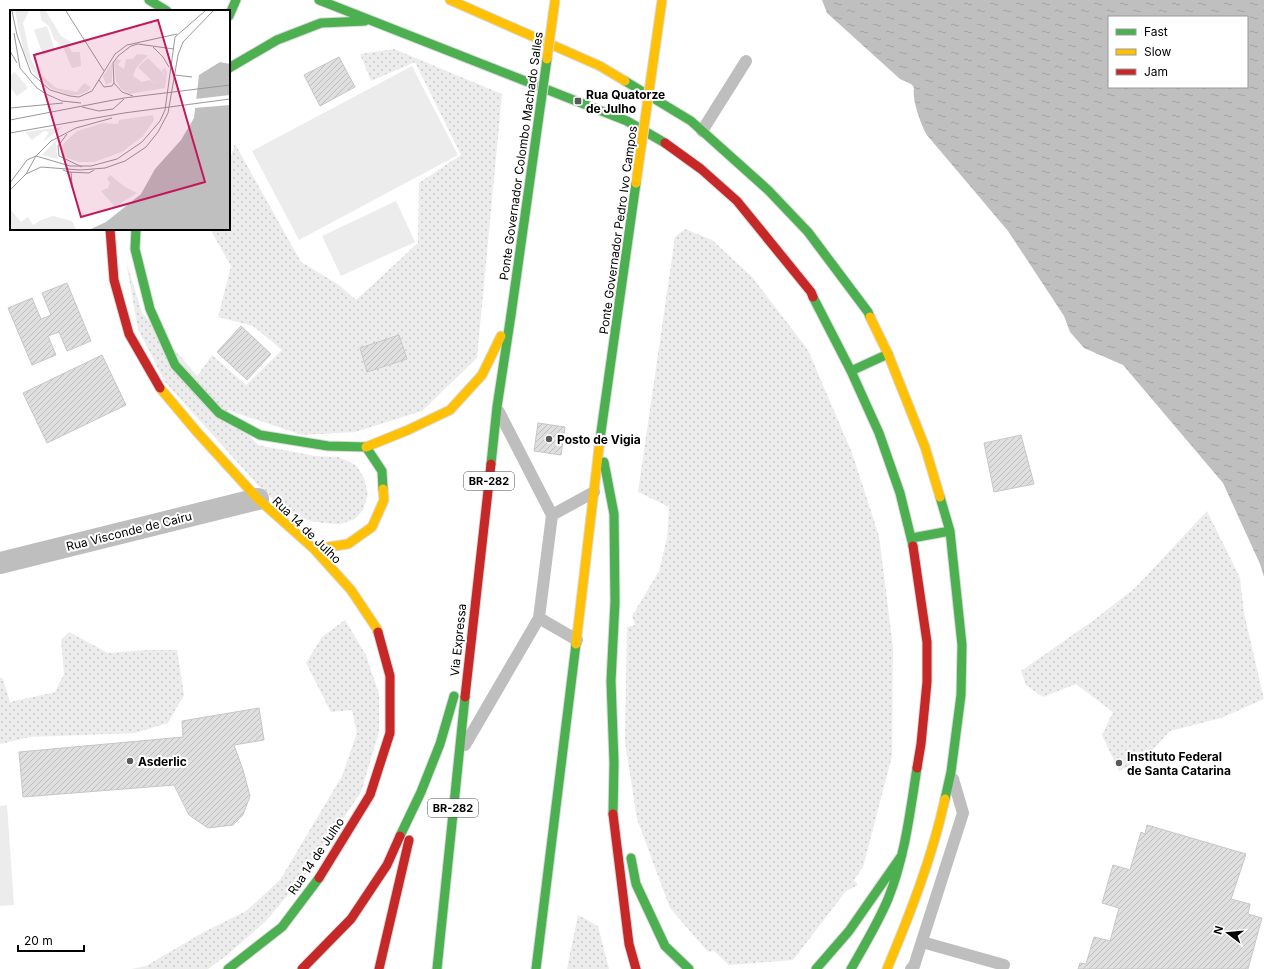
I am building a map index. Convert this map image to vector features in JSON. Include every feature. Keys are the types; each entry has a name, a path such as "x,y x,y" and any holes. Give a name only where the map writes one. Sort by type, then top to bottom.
{"main road":[{"path":"149,0 164,10"},
{"path":"230,14 236,0"},
{"path":"319,0 627,121 661,140 701,169 737,201 811,292 852,370 879,433 900,493 912,538 927,642 927,682 921,744 902,855 888,898 870,936 851,969"},
{"path":"450,0 600,66 691,121 768,190 808,232 868,312 888,354 925,448 950,531 962,646 961,695 951,772 943,808 924,874 887,969"},
{"name":"Ponte Governador Colombo Machado Salles","path":"511,315 555,0"},
{"name":"Ponte Governador Pedro Ivo Campos","path":"600,439 662,0"},
{"path":"230,67 277,40 321,23 373,21"},
{"name":"Rua 14 de Julho","path":"110,230 114,280 129,334 159,386 197,432 258,499 314,549 351,590 376,628 390,676 390,733 370,795 325,869 282,927 228,969"},
{"path":"136,230 135,249 150,309 175,365 219,413 260,435 328,446 366,447 408,430 450,410 482,375 511,315"},
{"name":"Via Expressa","path":"437,969 458,757 497,408 511,315"},
{"path":"852,370 888,354"},
{"path":"536,969 577,640 600,439"},
{"path":"600,439 614,514 615,602 611,681 614,763 613,819 629,944 636,969"},
{"path":"314,549 348,544 372,527 384,500 382,471 366,447"},
{"path":"912,538 950,531"},
{"path":"302,969 351,919 387,865 421,792 440,744 470,647"},
{"path":"614,763 622,810"},
{"path":"379,969 421,792"},
{"path":"629,847 636,884 665,946 689,969"},
{"path":"816,969 849,931 902,855"}],"street":[{"name":"Rua Visconde de Cairu","path":"0,563 258,499"}],"lane":[{"path":"702,131 746,60"},
{"path":"458,757 538,618 552,515 497,408"},
{"path":"552,515 594,492"},
{"path":"538,618 577,640"},
{"path":"911,969 914,966 922,942 963,813 951,772"},
{"path":"922,942 1004,965"}],"shaded area":[{"path":"394,49 502,94 477,358 422,411 355,432 302,435 222,408 196,378 212,355 246,385 282,350 253,326 218,317 231,266 211,230 230,230 230,159 235,144 301,262 339,285 356,300 418,243 419,183 461,155 415,62 371,81 360,54"},
{"path":"412,66 458,155 299,240 252,151"},
{"path":"396,201 415,242 341,276 322,236"},
{"path":"685,229 712,240 752,277 808,350 852,453 879,536 893,647 892,756 863,867 854,880 858,885 846,891 793,960 729,965 714,951 708,952 670,908 637,819 625,742 627,627 635,625 632,616 659,571 667,538 669,507 638,492 675,237"},
{"path":"126,261 142,313 258,445 315,456 338,457 356,465 364,478 368,494 363,510 355,519 340,524 323,523 310,521 294,514 265,493 165,382 138,329"},
{"path":"1207,511 1240,578 1244,613 1264,699 1221,718 1170,731 1145,758 1119,771 1102,735 1113,712 1076,684 1043,697 1026,685 1021,671 1094,620 1135,588"},
{"path":"345,620 366,655 379,694 379,732 361,792 311,867 267,920 227,955 208,969 131,969 146,966 202,933 246,911 280,880 342,776 357,733 352,710 331,712 306,663 322,637"},
{"path":"69,632 108,653 147,650 177,650 184,695 168,723 135,733 30,737 0,744 0,677 3,679 10,702 55,692 64,674 61,640"},
{"path":"7,805 14,905 0,906 0,806"},
{"path":"578,915 598,926 609,969 567,969"}],"water":[{"path":"822,0 1264,0 1264,577 1260,564 1223,483 1123,365 1084,348 1070,332 1064,316 1008,231 926,134 915,105 914,87 900,79 827,13"}],"building":[{"path":"339,57 355,87 320,106 304,75"},
{"path":"67,283 91,341 67,351 59,332 48,336 56,355 32,365 8,308 32,298 41,319 51,315 42,293"},
{"path":"241,326 271,354 247,380 217,352"},
{"path":"399,335 407,359 367,372 360,348"},
{"path":"102,355 126,405 47,443 23,393"},
{"name":"Posto de Vigia","path":"538,423 565,427 561,455 534,451"},
{"path":"1021,435 1034,484 994,492 984,443"},
{"name":"Asderlic","path":"259,708 264,740 234,745 250,796 243,815 233,825 208,828 189,815 174,785 23,797 19,752 183,737 182,721"},
{"path":"1147,825 1246,854 1231,899 1250,904 1248,914 1262,918 1248,969 1078,969 1080,963 1086,964 1094,937 1110,941 1119,908 1102,903 1113,865 1130,870 1141,832 1145,834"}],"traffic: fast":[{"path":"149,0 165,10"},
{"path":"230,14 236,0"},
{"path":"319,0 627,121 665,143"},
{"path":"230,67 277,40 321,23 365,21"},
{"path":"511,315 547,59"},
{"path":"625,81 691,121 768,190 808,232 868,312 870,317"},
{"path":"600,439 636,183"},
{"path":"136,230 135,249 150,309 175,365 219,413 260,435 328,446 366,447 382,471 383,489"},
{"path":"813,297 851,371 879,433 900,493 913,546"},
{"path":"491,464 497,407 511,315"},
{"path":"851,371 888,354"},
{"path":"604,462 614,514 615,602 611,681 614,763 613,814"},
{"path":"940,497 950,531 962,645 961,695 951,772 945,799"},
{"path":"912,538 950,531"},
{"path":"536,969 576,644"},
{"path":"400,836 421,792 440,744 454,696"},
{"path":"437,969 465,697"},
{"path":"851,969 880,917 894,883 903,851 917,768"},
{"path":"816,969 849,931 902,855"},
{"path":"631,858 636,884 665,946 689,969"},
{"path":"228,969 282,927 319,878"}],"traffic: slow":[{"path":"450,0 600,66 625,81"},
{"path":"547,59 555,0"},
{"path":"636,183 662,0"},
{"path":"870,317 888,354 925,447 940,497"},
{"path":"366,447 408,430 450,410 482,375 501,336"},
{"path":"160,388 197,432 258,499 314,549 351,590 378,632"},
{"path":"576,644 600,439"},
{"path":"314,549 348,544 372,527 384,500 383,489"},
{"path":"887,969 920,886 934,843 945,799"}],"traffic: jam":[{"path":"665,143 701,169 737,201 811,292 813,297"},
{"path":"110,230 114,280 129,334 160,388"},
{"path":"465,697 491,464"},
{"path":"913,546 927,642 927,682 921,744 917,768"},
{"path":"319,878 370,795 390,733 390,676 378,632"},
{"path":"613,814 629,944 636,969"},
{"path":"302,969 351,919 387,865 400,836"},
{"path":"379,969 409,840"}],"place":[{"name":"Rua Quatorze de Julho","path":"578,101"},
{"name":"Posto de Vigia","path":"549,439"},
{"name":"Asderlic","path":"130,761"},
{"name":"Instituto Federal de Santa Catarina","path":"1119,763"}]}
